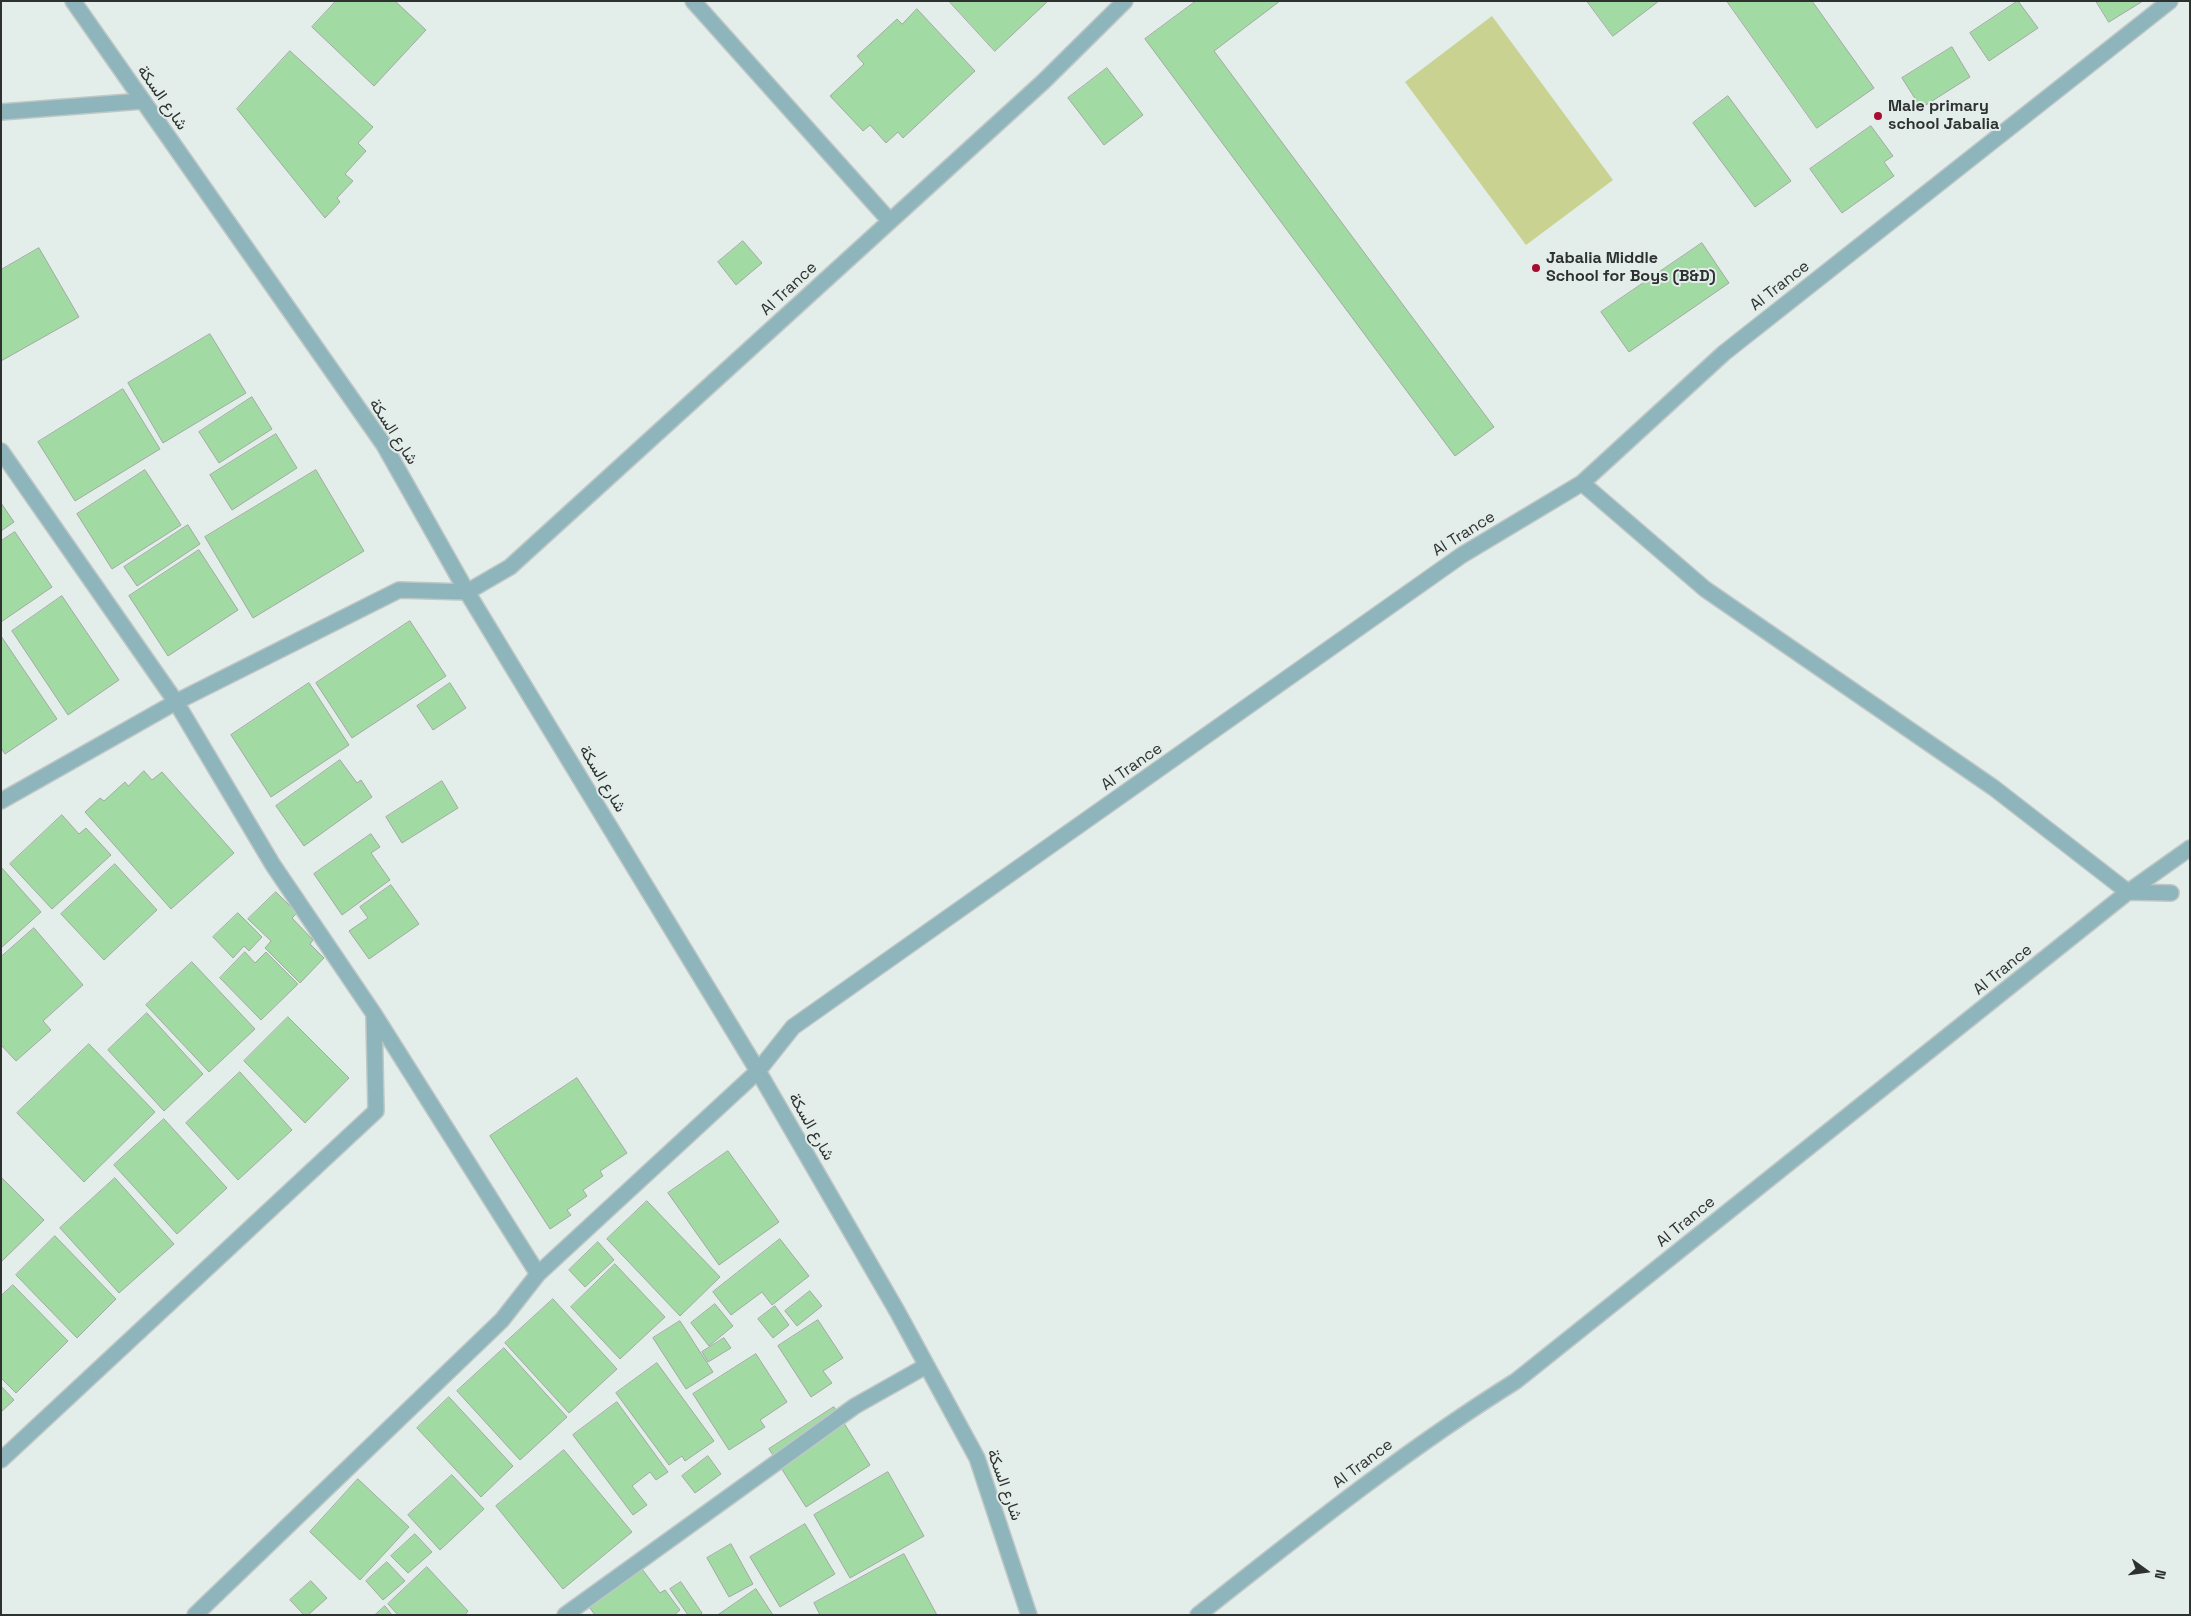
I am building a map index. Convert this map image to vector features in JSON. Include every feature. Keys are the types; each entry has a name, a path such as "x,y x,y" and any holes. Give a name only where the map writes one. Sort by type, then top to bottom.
{"street":[{"name":"شارع السكة","path":"73,1 384,445 467,592 758,1070 897,1311 977,1458 1029,1615"},
{"path":"693,1 889,220"},
{"name":"Al Trance","path":"467,592 510,567 889,220 1043,82 1125,1"},
{"name":"Al Trance","path":"194,1615 502,1320 538,1274 758,1070 793,1027 1462,555 1582,482 1724,353 2170,1"},
{"path":"1,112 143,102"},
{"path":"1,451 176,702 273,865 374,1014 538,1274"},
{"path":"1582,482 1705,589 1994,788 2128,892 2171,893"},
{"path":"1,801 176,702 399,590 467,592"},
{"name":"Al Trance","path":"1198,1615 1360,1487 1448,1424 1516,1381 2128,892 2190,848"},
{"path":"1,1460 376,1111 374,1014"},
{"path":"565,1615 855,1406 926,1366"}],"green space":[{"path":"1492,16 1613,180 1526,245 1405,82"}],"building":[{"path":"336,1 395,1 426,30 374,86 312,27"},
{"path":"949,1 1048,1 995,51"},
{"path":"1196,1 1280,1 1214,51 1494,427 1455,456 1145,39"},
{"path":"1587,1 1659,1 1613,36"},
{"path":"1727,1 1812,1 1874,88 1817,128"},
{"path":"2018,1 2038,28 1989,61 1970,33"},
{"path":"2096,1 2143,1 2109,22"},
{"path":"917,9 975,71 903,138 898,132 886,143 870,125 863,131 830,96 864,64 857,56 897,19 902,24"},
{"path":"1952,47 1970,77 1921,108 1902,78"},
{"path":"290,51 373,127 358,143 366,151 345,174 353,181 337,198 340,202 325,218 237,109"},
{"path":"1107,68 1143,115 1104,145 1068,98"},
{"path":"1728,96 1791,181 1755,207 1693,123"},
{"path":"1871,126 1893,156 1884,162 1894,176 1842,213 1810,169"},
{"path":"743,241 762,263 736,285 718,262"},
{"path":"1702,243 1729,283 1629,352 1601,312"},
{"path":"39,248 79,317 1,361 1,270"},
{"path":"210,334 246,393 163,443 128,383"},
{"path":"123,389 160,449 75,501 38,442"},
{"path":"252,397 272,429 219,463 199,432"},
{"path":"276,434 297,468 232,510 210,475"},
{"path":"145,470 181,525 112,569 77,514"},
{"path":"316,470 364,551 253,618 205,537"},
{"path":"1,503 14,522 1,531"},
{"path":"188,525 200,544 137,586 124,567"},
{"path":"15,532 52,587 1,622 1,541"},
{"path":"199,550 238,610 168,656 129,596"},
{"path":"62,596 119,680 68,715 12,631"},
{"path":"410,621 446,676 352,738 316,683"},
{"path":"1,636 57,719 5,754 1,748"},
{"path":"309,683 349,745 271,797 231,735"},
{"path":"450,683 466,708 433,730 417,706"},
{"path":"340,760 357,783 361,780 372,797 304,846 276,806"},
{"path":"144,771 152,780 162,772 234,853 171,909 85,812 100,798 104,801 125,782 128,786"},
{"path":"442,781 458,808 402,843 386,817"},
{"path":"62,815 79,834 86,828 111,855 52,909 10,864"},
{"path":"371,834 380,847 371,853 390,880 342,915 314,874"},
{"path":"115,864 157,910 104,960 61,914"},
{"path":"1,867 41,912 1,948"},
{"path":"391,885 419,924 369,959 349,931 368,918 360,907"},
{"path":"276,892 297,913 292,918 313,940 310,944 324,958 300,983 265,948 271,941 248,919"},
{"path":"238,913 262,937 249,951 244,946 233,958 213,937"},
{"path":"34,928 83,985 43,1021 51,1030 16,1061 1,1045 1,957"},
{"path":"245,952 255,963 266,952 298,984 261,1020 220,978"},
{"path":"192,962 255,1029 209,1072 146,1005"},
{"path":"147,1013 203,1074 164,1111 108,1050"},
{"path":"288,1017 349,1078 305,1123 244,1061"},
{"path":"89,1044 155,1112 84,1182 17,1113"},
{"path":"240,1072 292,1130 238,1180 186,1123"},
{"path":"577,1078 627,1153 600,1171 603,1176 583,1190 587,1196 567,1210 571,1215 550,1229 490,1136"},
{"path":"164,1119 227,1188 177,1234 114,1165"},
{"path":"728,1151 779,1222 719,1265 668,1193"},
{"path":"1,1177 44,1220 1,1262"},
{"path":"115,1178 174,1244 119,1293 60,1228"},
{"path":"647,1201 720,1277 680,1316 607,1239"},
{"path":"55,1236 116,1299 77,1338 16,1275"},
{"path":"780,1239 809,1276 772,1305 762,1292 731,1315 713,1292"},
{"path":"598,1242 614,1260 585,1287 569,1270"},
{"path":"615,1264 665,1317 620,1359 571,1307"},
{"path":"13,1285 68,1341 16,1393 1,1378 1,1296"},
{"path":"810,1291 822,1306 797,1326 785,1311"},
{"path":"553,1299 617,1369 569,1413 505,1343"},
{"path":"715,1304 733,1326 709,1346 691,1323"},
{"path":"775,1306 789,1325 773,1338 758,1319"},
{"path":"818,1320 843,1358 823,1371 832,1383 811,1397 778,1346"},
{"path":"680,1321 713,1372 686,1389 653,1338"},
{"path":"724,1338 731,1348 708,1362 702,1352"},
{"path":"504,1348 567,1417 520,1460 457,1391"},
{"path":"756,1354 787,1402 760,1420 765,1427 729,1450 693,1394"},
{"path":"657,1363 714,1441 685,1461 682,1456 669,1465 616,1393"},
{"path":"1,1386 14,1400 1,1412"},
{"path":"449,1397 513,1466 481,1497 417,1428"},
{"path":"617,1402 668,1472 656,1480 650,1472 632,1486 647,1505 633,1515 573,1435"},
{"path":"834,1407 870,1465 806,1507 769,1449"},
{"path":"564,1450 632,1532 563,1589 496,1506"},
{"path":"708,1456 721,1474 695,1493 682,1476"},
{"path":"888,1472 924,1536 850,1578 814,1515"},
{"path":"452,1475 484,1509 440,1550 408,1515"},
{"path":"358,1479 409,1527 360,1580 310,1532"},
{"path":"805,1524 835,1574 780,1607 750,1557"},
{"path":"415,1534 432,1552 408,1573 391,1556"},
{"path":"731,1544 753,1584 729,1597 707,1558"},
{"path":"904,1554 937,1615 820,1615 814,1603"},
{"path":"387,1562 405,1581 383,1600 366,1581"},
{"path":"427,1567 468,1611 465,1615 398,1615 388,1604"},
{"path":"642,1569 660,1593 665,1590 680,1610 674,1615 595,1615 590,1608"},
{"path":"311,1581 327,1598 308,1615 304,1615 290,1600"},
{"path":"681,1582 702,1613 700,1615 688,1615 670,1589"},
{"path":"756,1589 773,1615 718,1615"},
{"path":"385,1606 392,1615 375,1615"}],"place":[{"name":"Male primary school Jabalia","path":"1878,116"},
{"name":"Jabalia Middle School for Boys (B&D)","path":"1536,268"}]}
